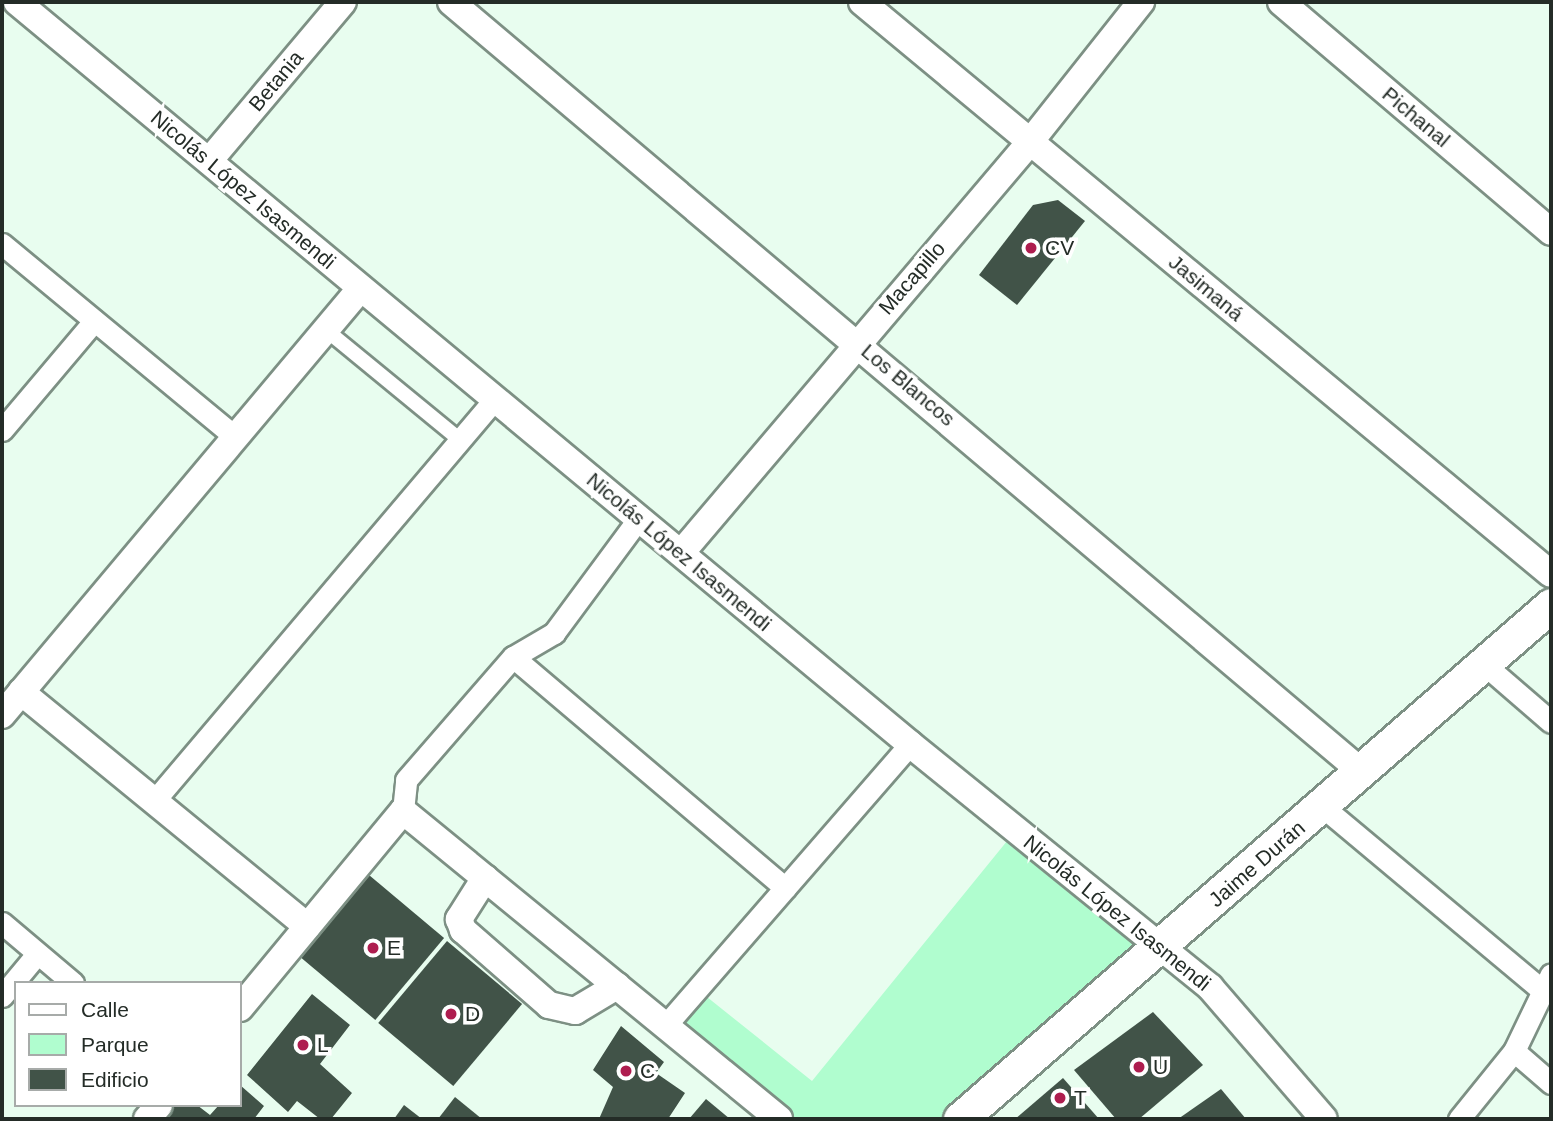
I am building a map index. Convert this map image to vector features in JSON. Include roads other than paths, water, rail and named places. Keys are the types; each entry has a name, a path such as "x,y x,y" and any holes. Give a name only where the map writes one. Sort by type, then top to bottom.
{"street":[{"name":"Nicolás López Isasmendi","path":"17,2 909,744 1210,987 1324,1119"},
{"name":"Betania","path":"209,161 343,2"},
{"name":"Los Blancos","path":"451,2 858,342 1362,772"},
{"name":"Jasimaná","path":"862,2 1551,573"},
{"name":"Macapillo","path":"681,553 1030,142 1141,2"},
{"name":"Pichanal","path":"1280,2 1551,232"},
{"path":"2,244 234,436"},
{"path":"2,715 360,289"},
{"path":"2,430 94,321"},
{"path":"154,801 494,400"},
{"path":"242,1005 403,811 406,780 513,657 554,633 639,518"},
{"name":"Jaime Durán","path":"960,1119 1323,807 1551,605"},
{"path":"513,657 785,888"},
{"path":"1485,665 1551,722"},
{"path":"21,692 307,926"},
{"path":"665,1026 909,744"},
{"path":"1323,807 1546,981 1514,1051 1459,1119"},
{"path":"403,811 779,1119"},
{"path":"485,878 459,919 463,930 549,1005 575,1012 617,986"},
{"path":"2,923 71,981"},
{"path":"14,981 37,954"},
{"path":"2,996 14,982"},
{"path":"1514,1051 1551,1083"}],"lane":[{"path":"325,329 459,439"}],"place":[{"name":"CV","path":"1031,248"},
{"name":"E","path":"373,948"},
{"name":"D","path":"451,1014"},
{"name":"L","path":"303,1045"},
{"name":"U","path":"1139,1067"},
{"name":"C","path":"626,1071"},
{"name":"T","path":"1060,1098"}]}
